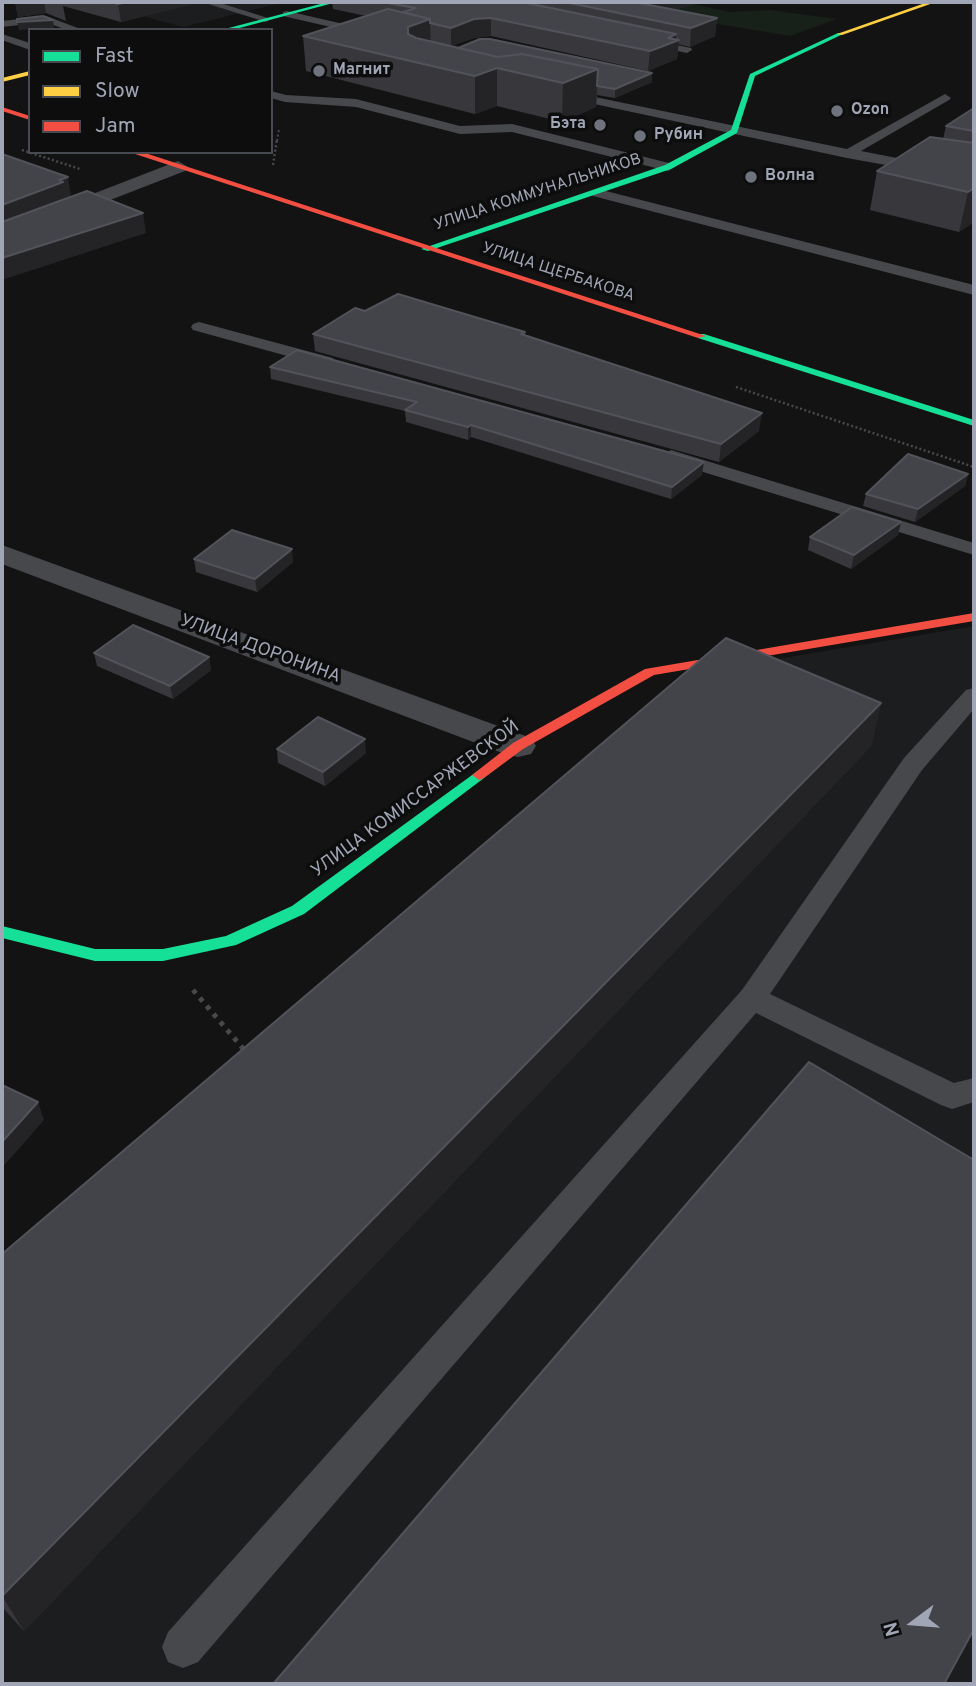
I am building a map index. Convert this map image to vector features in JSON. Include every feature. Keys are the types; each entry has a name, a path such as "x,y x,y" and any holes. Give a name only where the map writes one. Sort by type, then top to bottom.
{"street":[{"path":"231,28 334,2"},
{"path":"734,131 752,75 835,36 933,2"},
{"path":"2,80 28,74"},
{"path":"2,109 28,117"},
{"name":"УЛИЦА КОММУНАЛЬНИКОВ","path":"425,249 598,193 668,167 734,131"},
{"name":"УЛИЦА ЩЕРБАКОВА","path":"139,154 425,249 974,423"},
{"path":"2,236 178,167"},
{"name":"УЛИЦА ДОРОНИНА","path":"2,554 518,746"},
{"name":"УЛИЦА КОМИССАРЖЕВСКОЙ","path":"2,932 95,955 163,955 230,941 298,910 518,746 650,672 974,617"}],"lane":[{"path":"207,2 266,19"},
{"path":"227,8 251,2"},
{"path":"287,14 386,36"},
{"path":"2,24 46,19 72,28"},
{"path":"2,37 27,45"},
{"path":"632,38 687,50"},
{"path":"548,91 847,154 974,177"},
{"path":"273,95 285,98 356,103 460,130 512,128 668,167"},
{"path":"847,154 945,98"},
{"path":"598,193 974,290"},
{"path":"199,327 346,367"},
{"path":"653,451 974,549"},
{"path":"183,1647 752,998 913,764 974,695"},
{"path":"752,998 951,1096 974,1090"}],"path":[{"path":"271,173 285,98"},
{"path":"163,955 252,1059"}],"shaded area":[{"path":"90,2 285,2 183,27"},
{"path":"585,2 685,2 729,12 770,10 837,19 790,36"},
{"path":"974,626 974,1684 2,1684 2,1318 718,669"}],"building":[{"path":"382,2 522,2 676,34 668,38 679,40 650,51 491,18 474,19 451,28 403,12 416,8"},
{"path":"565,2 643,2 639,3 717,18 691,28"},
{"path":"388,9 430,19 408,27 408,34 416,38 498,57 522,54 598,69 563,83 497,68 475,76 303,36"},
{"path":"43,16 53,20 17,22 17,19"},
{"path":"480,39 652,73 615,89 597,86 598,69 522,54 498,57 458,48"},
{"path":"974,108 974,131 946,126"},
{"path":"930,137 974,143 974,188 968,192 877,171"},
{"path":"2,154 68,177 59,180 63,182 2,205"},
{"path":"87,191 143,213 2,258 2,222"},
{"path":"398,294 525,332 521,334 762,413 721,444 313,334 355,308 365,311"},
{"path":"297,350 704,462 672,487 471,425 468,427 405,410 417,402 270,367"},
{"path":"908,454 968,474 918,509 866,494"},
{"path":"852,507 901,522 854,555 810,537"},
{"path":"232,530 292,549 255,579 194,559"},
{"path":"133,625 209,657 170,686 94,653"},
{"path":"726,638 881,703 2,1596 2,1254"},
{"path":"318,717 365,739 323,772 277,749"},
{"path":"809,1062 974,1160 974,1629 944,1684 273,1684"},
{"path":"2,1085 38,1102 2,1142"}],"traffic: fast":[{"path":"232,28 334,2"},
{"path":"425,249 668,167 734,131 752,75 840,34"},
{"path":"701,336 974,423"},
{"path":"2,932 95,955 163,955 230,941 298,910 479,775"}],"traffic: slow":[{"path":"840,34 933,2"},
{"path":"2,80 28,74"}],"traffic: jam":[{"path":"2,109 28,117"},
{"path":"139,154 701,336"},
{"path":"479,775 518,746 650,672 974,617"}],"place":[{"name":"Магнит","path":"319,71"},
{"name":"Ozon","path":"837,111"},
{"name":"Бэта","path":"600,125"},
{"name":"Рубин","path":"640,136"},
{"name":"Волна","path":"751,177"}]}
